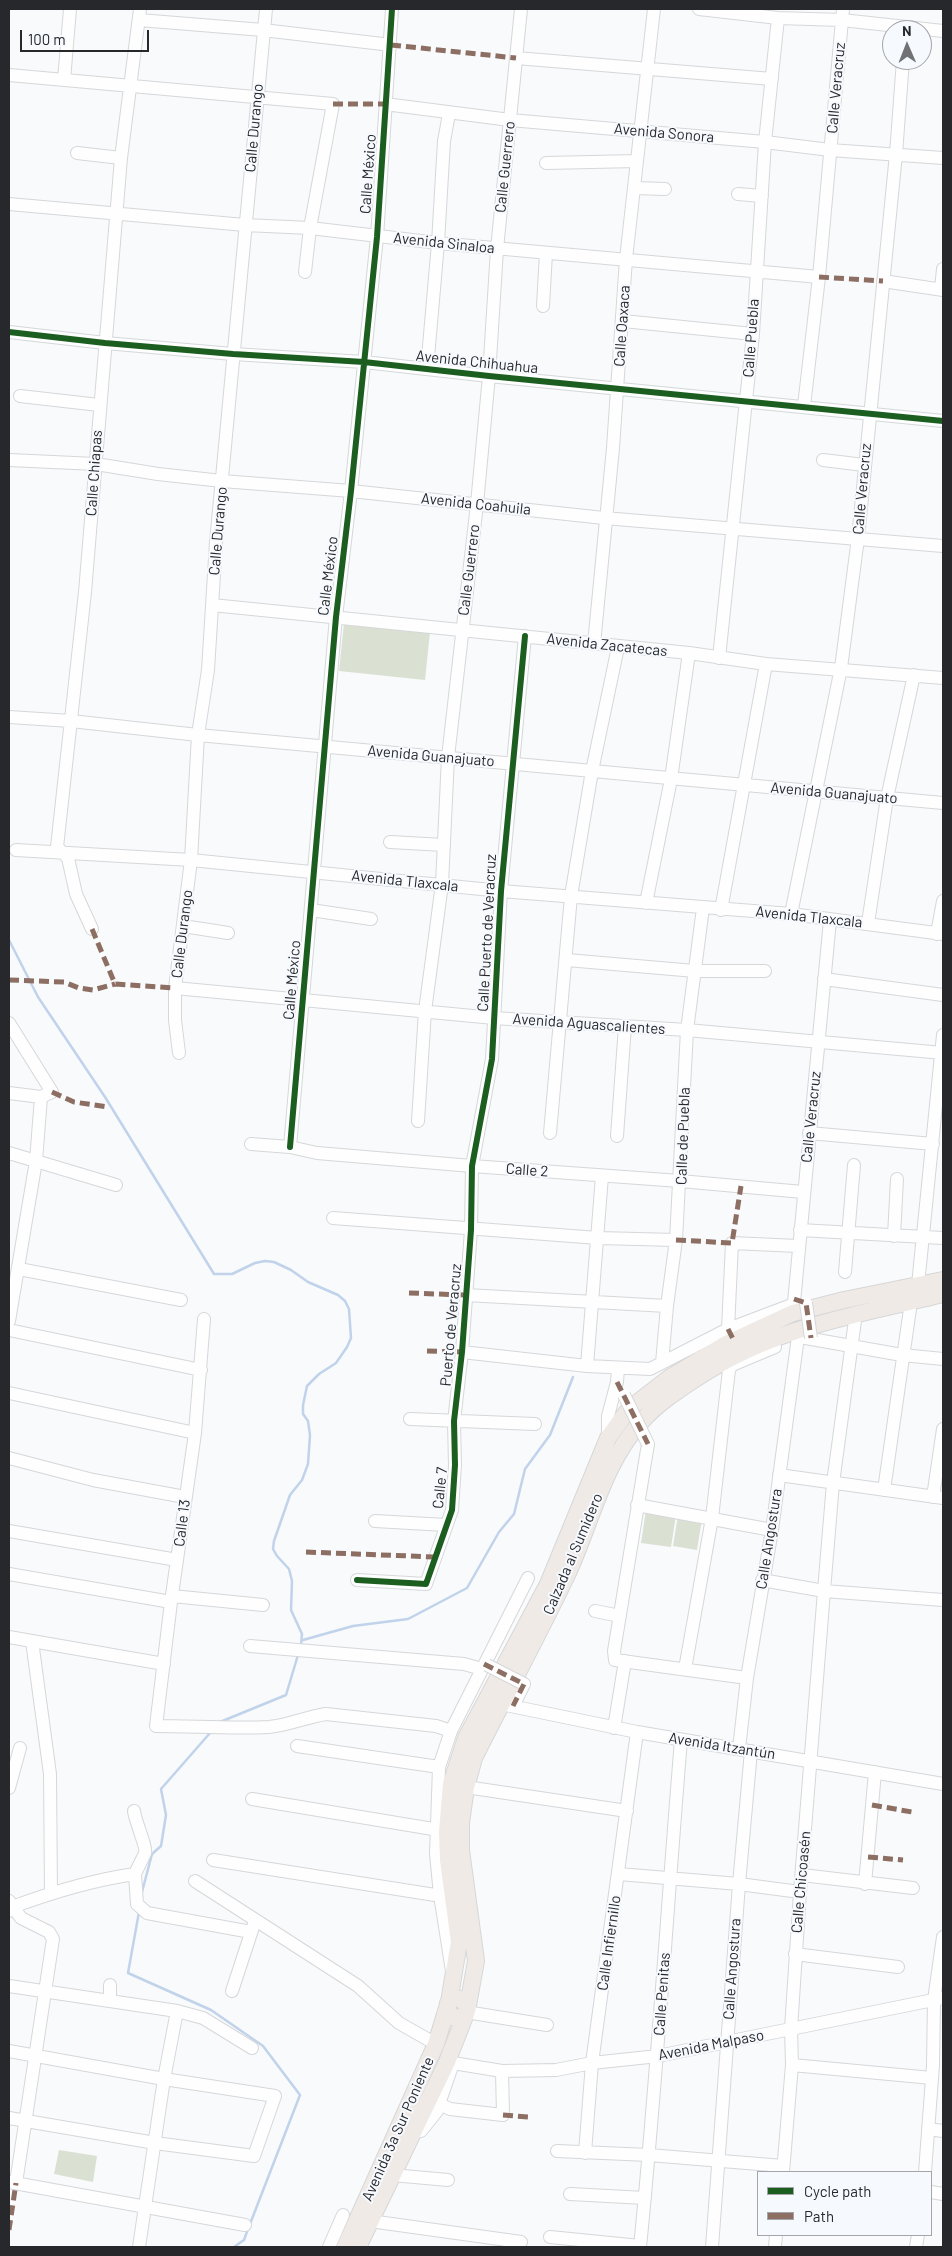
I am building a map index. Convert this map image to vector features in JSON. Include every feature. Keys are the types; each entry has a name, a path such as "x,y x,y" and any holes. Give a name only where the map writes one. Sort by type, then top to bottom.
{"main road":[{"name":"Calzada al Sumidero","path":"459,1942 446,1895 442,1831 451,1784 466,1738 548,1584 608,1438 629,1409 669,1378 726,1344 844,1300 943,1280"},
{"name":"Calzada al Sumidero","path":"358,2247 413,2132 450,2062 474,1982 476,1961 461,1850 461,1823 466,1787 474,1758 507,1705 567,1575 599,1493 620,1450 641,1421 669,1397 716,1365 761,1343 799,1318 856,1313 943,1294"},
{"name":"Avenida 3a Sur Poniente","path":"344,2247 436,2044 448,2005 459,1942"},
{"path":"448,2005 449,2015 454,2018 461,2018 466,2012"}],"street":[{"path":"64,80 70,9"},
{"name":"Calle Durango","path":"179,1053 175,1020 175,988 191,860 198,735 208,670 233,354 256,97 266,9"},
{"name":"Calle México","path":"290,1147 336,617 377,237 392,9"},
{"name":"Calle Guerrero","path":"418,1121 425,1011 442,884 448,757 477,504 489,376 497,249 521,9"},
{"name":"Calle Oaxaca","path":"594,644 623,320 626,259 654,9"},
{"path":"699,9 778,18 842,15 882,24"},
{"path":"140,14 391,45"},
{"name":"Calle Chiapas","path":"92,929 76,894 68,858 57,847 85,592 99,405 118,213 121,158 140,14"},
{"name":"Calle Veracruz","path":"804,406 819,277 842,15"},
{"name":"Calle Puebla","path":"719,658 753,334 765,142 778,18"},
{"path":"516,58 772,79"},
{"name":"Calle Veracruz","path":"791,914 841,668 858,538 896,154 902,70"},
{"path":"9,76 333,104 310,228 305,272"},
{"name":"Avenida Sonora","path":"385,104 450,114 510,120 765,142 830,150 943,158"},
{"path":"427,369 438,243 444,140 450,114"},
{"path":"77,153 121,158"},
{"path":"546,163 637,161"},
{"path":"634,188 665,189"},
{"path":"738,194 762,196"},
{"name":"Avenida Sinaloa","path":"9,204 245,225 310,228 497,249 819,277"},
{"path":"543,306 546,253"},
{"path":"883,281 942,289 943,269"},
{"path":"623,320 753,334"},
{"name":"Avenida Chihuahua","path":"9,332 105,343 233,354 364,362 943,421"},
{"path":"20,396 99,405"},
{"name":"Avenida Coahuila","path":"9,460 96,464 158,474 222,481 351,491 604,518 943,546"},
{"path":"823,460 864,465"},
{"name":"Avenida Zacatecas","path":"212,605 688,653 766,664 841,668 943,678"},
{"name":"Calle Puerto de Veracruz","path":"471,1230 472,1166 492,1059 500,891 525,636"},
{"path":"550,1133 562,1022 572,896 592,771 618,647"},
{"path":"646,903 672,779 688,653"},
{"path":"721,910 766,664"},
{"path":"868,923 887,798 914,675"},
{"name":"Avenida Guanajuato","path":"12,717 943,803"},
{"path":"390,842 444,846"},
{"name":"Avenida Tlaxcala","path":"16,850 191,860 500,891 721,910 791,914 940,934"},
{"path":"940,934 943,901"},
{"name":"Calle de Puebla","path":"662,1363 676,1240 688,1030 703,908"},
{"path":"311,910 370,919"},
{"name":"Calle Veracruz","path":"799,1318 798,1246 830,920"},
{"path":"183,926 228,933"},
{"path":"566,960 695,971 765,971"},
{"path":"824,979 943,995"},
{"name":"Avenida Aguascalientes","path":"175,988 494,1018 688,1030 942,1053"},
{"path":"9,1024 46,1094 19,1269 10,1306 9,1321"},
{"path":"617,1136 625,1026"},
{"path":"918,1285 933,1144 939,1113 943,1035"},
{"path":"9,1093 46,1094"},
{"path":"809,1133 933,1144"},
{"name":"Calle 2","path":"251,1144 290,1147 317,1153 804,1192"},
{"path":"9,1153 116,1185"},
{"path":"845,1272 854,1165"},
{"path":"587,1366 602,1176"},
{"path":"894,1236 897,1179"},
{"path":"333,1218 471,1230 598,1238 676,1240"},
{"name":"Puerto de Veracruz","path":"454,1421 462,1352 471,1230"},
{"path":"800,1230 943,1238"},
{"path":"728,1329 732,1243 798,1246"},
{"path":"19,1269 181,1300"},
{"path":"466,1295 667,1306"},
{"path":"884,1490 911,1302"},
{"name":"Calle Chicoasén","path":"783,2169 792,2065 791,2029 795,1954 833,1483 856,1313"},
{"path":"685,1670 712,1518 729,1370 732,1365 799,1318"},
{"path":"462,1352 587,1366 650,1369 728,1329 799,1318 852,1346 902,1355 943,1359"},
{"name":"Calle Angostura","path":"712,2247 739,1884 747,1678 762,1580 772,1530 799,1318"},
{"name":"Calle 13","path":"204,1319 195,1433 171,1599 156,1726 268,1727 326,1714 436,1726 451,1731"},
{"path":"9,1330 201,1370"},
{"path":"608,1438 608,1416 617,1382 618,1368"},
{"path":"614,1728 620,1661 614,1651 648,1444 617,1382"},
{"path":"9,1393 195,1433"},
{"path":"410,1419 535,1424"},
{"name":"Calle 7","path":"357,1580 426,1584 452,1510 454,1421"},
{"path":"779,1475 938,1497 943,1430"},
{"path":"9,1458 92,1480 185,1497"},
{"path":"637,1505 772,1530"},
{"path":"375,1521 446,1525"},
{"path":"9,1531 178,1560"},
{"path":"9,1574 171,1599 263,1605"},
{"path":"252,1799 442,1831 439,1767 451,1731 528,1578"},
{"path":"762,1580 824,1591 943,1600"},
{"path":"596,1611 620,1616"},
{"path":"9,1637 164,1664"},
{"path":"32,1641 50,1774 51,1892"},
{"path":"250,1646 484,1666 524,1684 507,1705"},
{"path":"620,1661 747,1678"},
{"name":"Avenida Itzantún","path":"507,1705 614,1728 943,1784"},
{"name":"Calle Infiernillo","path":"585,2153 592,2063 637,1732"},
{"name":"Calle Penitas","path":"640,2247 658,2056 669,1879 681,1740"},
{"path":"297,1746 439,1767"},
{"path":"9,1788 20,1748"},
{"path":"865,1884 876,1772"},
{"path":"466,1787 627,1811"},
{"path":"134,1811 139,1832 146,1844 146,1852 135,1874 137,1904 147,1913 253,1926"},
{"path":"213,1860 446,1895 450,1963 454,1977"},
{"path":"135,1874 90,1881 10,1906 21,1918 49,1932 52,1936 37,2056 13,2183 144,2205 245,2225"},
{"path":"619,1874 739,1884 800,1892"},
{"path":"802,1875 865,1884 913,1888"},
{"path":"195,1882 253,1926 358,1986 399,2023 436,2044"},
{"path":"232,1991 253,1926"},
{"path":"925,2171 928,2129 936,2070 943,1937"},
{"path":"795,1954 898,1967"},
{"path":"110,1985 110,2000"},
{"path":"9,1986 110,2000 203,2018 252,2048"},
{"name":"Avenida Malpaso","path":"450,2062 502,2071 556,2070 592,2063 658,2056 939,1999"},
{"path":"139,2247 164,2079 177,2012"},
{"path":"466,2012 548,2025"},
{"path":"9,2051 164,2079 275,2096 254,2156 155,2144 9,2118"},
{"path":"413,2132 421,2132 438,2111 450,2062"},
{"path":"792,2065 936,2070"},
{"path":"439,2104 450,2110 503,2115 502,2071"},
{"path":"928,2129 943,2131"},
{"path":"557,2151 649,2155 783,2169"},
{"path":"392,2176 448,2180"},
{"path":"570,2194 645,2198"},
{"path":"329,2247 343,2215"},
{"path":"370,2221 521,2242"},
{"path":"550,2237 640,2247"}],"green space":[{"path":"344,623 430,632 425,680 339,671"},
{"path":"646,1510 676,1515 671,1547 641,1543"},
{"path":"678,1515 702,1519 697,1550 673,1546"},
{"path":"59,2150 97,2156 93,2182 54,2174"}],"waterway":[{"path":"9,940 38,997 105,1097 214,1274 232,1274 255,1263 274,1262 291,1270 308,1282 338,1295 345,1301 349,1309 351,1338 347,1347 336,1363 319,1374 307,1386 303,1414 308,1421 310,1435 308,1464 302,1480 290,1495 274,1541 273,1549 289,1569 292,1581 291,1610 302,1634 301,1645"},
{"path":"303,1640 353,1626 408,1619 467,1588 499,1532 514,1514 525,1469 550,1435 573,1377"},
{"path":"220,1722 286,1695 298,1655"},
{"path":"142,1892 152,1854 161,1846 166,1815 161,1789 210,1733"},
{"path":"139,1912 128,1973 211,2010 263,2046 300,2095 250,2224"},
{"path":"234,2247 244,2240 248,2229"}],"marked path":[{"path":"391,45 516,58"},
{"path":"333,104 385,104"},
{"path":"819,277 883,281"},
{"path":"92,929 115,984 175,988"},
{"path":"9,980 64,982 79,988 93,990 115,984"},
{"path":"52,1092 74,1102 108,1107"},
{"path":"676,1240 732,1243 741,1186"},
{"path":"409,1293 466,1295"},
{"path":"794,1299 806,1303 811,1338"},
{"path":"728,1329 734,1341"},
{"path":"427,1351 462,1352"},
{"path":"617,1382 648,1444"},
{"path":"306,1552 435,1557"},
{"path":"484,1664 524,1684 513,1706"},
{"path":"872,1805 912,1812"},
{"path":"868,1857 903,1860"},
{"path":"503,2115 528,2117"},
{"path":"9,2230 16,2183"}],"cycle path":[{"path":"290,1147 336,617 377,237 392,9"},
{"path":"9,332 105,343 233,354 364,362 943,421"},
{"path":"357,1580 426,1584 452,1510 455,1465 454,1421 462,1352 471,1230 472,1166 492,1059 501,891 525,636"}]}
